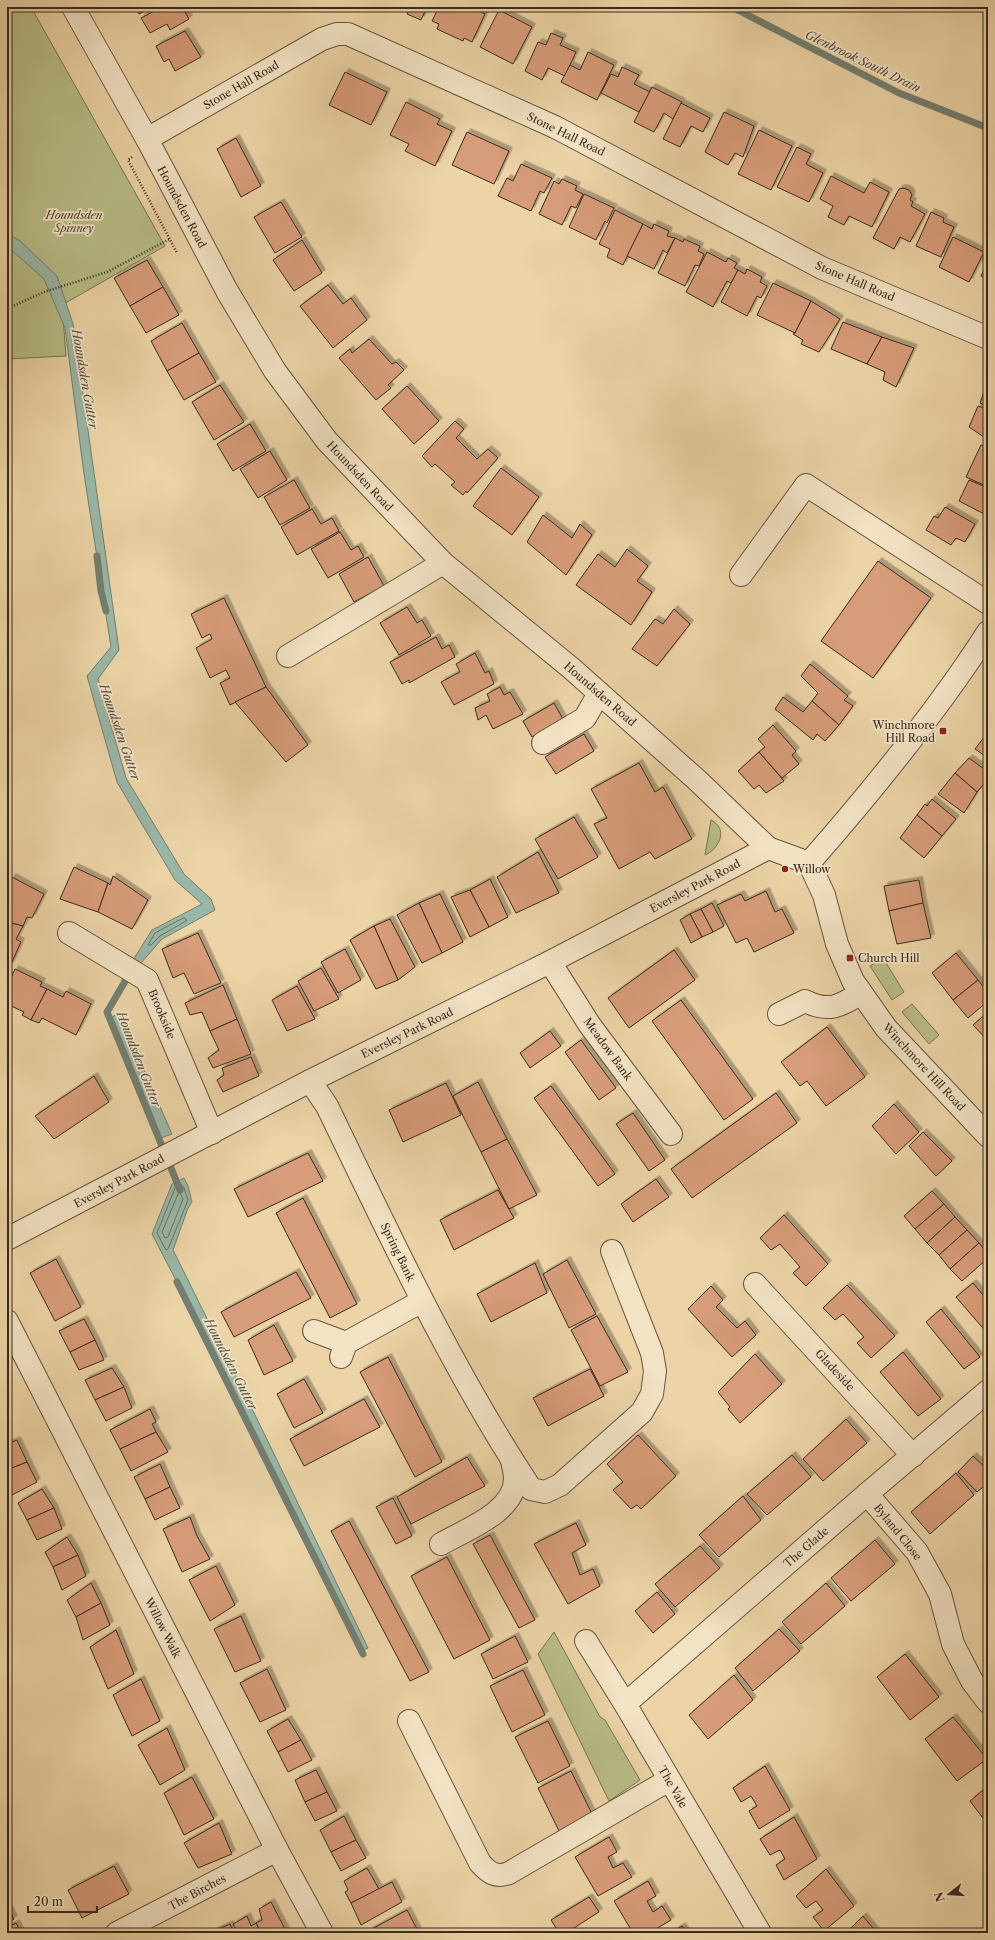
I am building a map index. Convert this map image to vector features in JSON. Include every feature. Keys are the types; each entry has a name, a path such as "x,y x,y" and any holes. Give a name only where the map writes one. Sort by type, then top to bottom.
{"street":[{"name":"Houndsden Road","path":"74,7 140,148 275,371 327,442 443,563 571,668 697,780 768,848"},
{"name":"Stone Hall Road","path":"140,148 322,39 337,34 348,34 555,127 822,268 988,338"},
{"path":"741,575 806,485 988,604"},
{"path":"288,656 443,563"},
{"path":"768,848 809,863 887,770 969,662 988,632"},
{"path":"543,743 585,718 599,693"},
{"name":"Eversley Park Road","path":"7,1239 310,1081 550,962 768,848"},
{"name":"Winchmore Hill Road","path":"809,863 824,895 837,944 851,977 886,1028 988,1136"},
{"name":"Brookside","path":"69,933 147,980 212,1133"},
{"name":"Meadow Bank","path":"550,962 589,1024 671,1134"},
{"path":"779,1014 805,1001 816,1006 830,1008 847,1002 861,992"},
{"name":"Spring Bank","path":"310,1081 327,1106 422,1301 488,1422 531,1489 546,1492 560,1485 642,1412 652,1394 655,1371 652,1353 612,1251"},
{"name":"Gladeside","path":"755,1284 913,1456"},
{"path":"314,1331 343,1350 422,1301"},
{"name":"Willow Walk","path":"7,1322 277,1850 322,1933"},
{"name":"The Glade","path":"625,1704 866,1494 988,1392"},
{"path":"441,1544 494,1515 500,1510 509,1497 515,1484 512,1460"},
{"name":"Byland Close","path":"866,1494 917,1552 940,1594 953,1644 972,1681 988,1702"},
{"name":"The Vale","path":"586,1641 625,1704 760,1933"},
{"path":"409,1721 480,1863 489,1872 498,1876 509,1873 670,1780"},
{"name":"The Birches","path":"117,1933 277,1850"}],"path":[{"path":"140,148 128,160 177,253"},
{"path":"7,310 44,292 107,272 170,239"}],"green space":[{"name":"Houndsden Spinney","path":"7,7 31,7 165,246 62,305 66,356 7,359"},
{"path":"711,820 720,828 720,839 718,844 705,855"},
{"path":"883,958 904,992 892,1000 870,966"},
{"path":"912,1004 939,1035 929,1044 902,1012"},
{"path":"554,1632 600,1717 605,1720 640,1780 609,1801 538,1654"}],"water":[{"path":"7,234 19,240 57,276 73,324 119,650 98,679 126,778 184,874 211,899 215,910 162,939 140,964 133,960 152,930 202,904 175,880 117,782 87,676 111,647 84,474 65,328 44,279 7,246"},
{"path":"119,1013 172,1134 161,1138 112,1017"},
{"path":"184,1178 188,1186 192,1202 188,1208 173,1250 368,1648 363,1650 252,1427 152,1234 172,1184"}],"building":[{"path":"135,7 153,7 139,14"},
{"path":"157,7 182,7 189,19 170,30 167,24 150,33 141,18 158,9"},
{"path":"410,7 427,7 421,20 407,14"},
{"path":"439,7 471,7 485,14 472,42 464,38 463,41 437,29 439,24 432,21"},
{"path":"499,10 532,27 513,64 480,47"},
{"path":"185,31 201,57 175,71 169,59 164,62 156,46"},
{"path":"551,33 563,38 560,45 576,52 565,76 548,68 542,80 525,71 538,42 546,45"},
{"path":"588,52 614,65 597,100 561,82 570,65 580,70"},
{"path":"622,67 639,75 634,84 650,92 639,112 601,93 611,74 618,77"},
{"path":"345,72 387,92 371,125 329,105"},
{"path":"652,87 682,102 673,119 664,113 654,132 634,122"},
{"path":"406,102 440,119 437,124 452,131 435,166 405,151 409,144 390,135"},
{"path":"681,103 710,118 703,132 691,126 680,147 663,139"},
{"path":"724,112 754,126 743,157 735,153 728,165 705,152"},
{"path":"759,130 792,146 771,190 738,174"},
{"path":"467,132 509,151 494,184 452,165"},
{"path":"236,138 261,186 241,197 217,149"},
{"path":"797,147 811,154 806,164 823,173 809,202 777,187"},
{"path":"521,164 552,178 544,193 540,191 531,211 498,196 507,178 513,181"},
{"path":"831,176 864,193 870,182 889,192 872,227 849,216 844,225 828,217 833,206 820,199"},
{"path":"562,179 577,186 575,190 583,194 576,208 571,206 562,225 539,214 554,181 559,184"},
{"path":"903,188 909,190 912,195 910,200 913,202 911,206 925,214 910,242 900,237 894,249 873,238 899,189"},
{"path":"584,194 614,208 607,223 605,221 596,240 569,227"},
{"path":"281,202 302,237 275,253 254,217"},
{"path":"615,210 643,224 623,265 607,257 610,249 599,244"},
{"path":"931,212 944,218 943,222 954,227 941,257 916,246"},
{"path":"643,224 652,229 654,224 669,231 667,236 675,238 667,253 663,250 654,269 627,256"},
{"path":"953,237 984,252 969,282 939,267"},
{"path":"675,238 683,242 684,239 700,246 698,251 704,254 699,266 695,265 685,286 658,273"},
{"path":"302,240 322,273 294,291 273,260"},
{"path":"707,252 726,262 728,258 737,263 734,268 738,270 731,283 727,281 713,307 686,292"},
{"path":"147,260 163,287 130,306 114,278"},
{"path":"988,261 988,280 981,276"},
{"path":"747,269 762,277 760,282 767,286 761,298 757,296 747,316 721,302 738,270 745,274"},
{"path":"988,280 988,292 983,290"},
{"path":"773,283 811,301 795,333 757,315"},
{"path":"328,285 343,304 351,298 367,320 333,348 300,306"},
{"path":"163,287 179,315 146,333 130,306"},
{"path":"811,301 840,319 819,352 801,344 803,340 793,334 795,333"},
{"path":"843,322 882,337 867,364 831,349"},
{"path":"182,323 199,353 167,371 151,341"},
{"path":"882,337 914,348 896,387 883,380 885,372 867,364"},
{"path":"369,339 392,364 396,362 404,370 388,385 391,388 376,400 339,358 350,349 352,353"},
{"path":"199,353 216,382 184,400 167,371"},
{"path":"988,380 988,407 980,403"},
{"path":"220,385 244,422 214,440 192,402"},
{"path":"407,386 439,421 414,444 382,409"},
{"path":"978,406 988,410 988,445 984,443 987,439 969,427"},
{"path":"455,421 464,429 456,438 477,459 488,449 498,458 467,493 466,491 463,495 451,485 455,482 435,464 432,467 422,456"},
{"path":"250,424 266,451 233,471 217,444"},
{"path":"981,445 988,448 988,487 966,477"},
{"path":"270,451 287,480 258,498 240,469"},
{"path":"501,468 539,497 512,535 473,506"},
{"path":"294,480 310,508 280,525 264,497"},
{"path":"969,480 988,488 988,516 959,501"},
{"path":"945,507 975,524 965,542 956,538 951,545 926,530 934,516 938,518"},
{"path":"312,509 321,524 332,518 339,531 297,555 281,527"},
{"path":"543,515 572,538 580,524 592,535 566,575 527,542"},
{"path":"340,532 351,550 358,546 364,557 328,578 311,549"},
{"path":"627,549 648,566 637,581 652,592 631,625 576,585 598,554 615,567"},
{"path":"368,557 384,586 354,602 339,574"},
{"path":"878,561 931,598 873,678 821,641"},
{"path":"224,598 266,687 230,705 220,683 230,678 226,670 210,678 196,648 212,639 210,634 202,638 191,614"},
{"path":"407,607 417,623 422,620 431,636 399,655 380,623"},
{"path":"674,609 690,624 657,666 632,649 655,619 663,624"},
{"path":"436,637 442,649 449,645 455,657 409,683 409,680 402,684 390,662"},
{"path":"475,653 485,673 489,671 494,684 454,705 441,682 460,672 456,664"},
{"path":"810,664 848,696 844,700 853,706 839,725 812,701 818,693 801,676"},
{"path":"266,687 308,745 286,762 235,702"},
{"path":"500,687 504,695 510,692 523,714 493,729 486,715 478,720 475,708 490,701 487,694"},
{"path":"783,697 803,712 812,701 839,725 825,741 817,734 813,740 775,709"},
{"path":"554,703 563,719 532,737 523,721"},
{"path":"773,725 796,751 792,755 799,764 782,778 759,752 765,747 758,739"},
{"path":"988,732 988,758 975,749"},
{"path":"584,734 594,751 556,774 545,757"},
{"path":"759,752 784,781 766,793 759,785 754,789 738,771"},
{"path":"969,758 988,772 988,779 977,792 955,773"},
{"path":"639,763 655,792 663,787 692,839 655,859 650,852 619,869 594,824 607,818 591,789"},
{"path":"955,773 977,792 964,813 938,794"},
{"path":"932,799 956,819 942,836 917,815 925,804 927,806"},
{"path":"917,815 942,836 924,858 900,838"},
{"path":"574,817 598,857 558,879 535,839"},
{"path":"538,852 559,893 516,913 497,877"},
{"path":"74,867 108,883 98,912 60,899"},
{"path":"113,876 148,900 132,929 98,912 108,883 110,885"},
{"path":"12,877 44,894 32,918 27,917 23,926 7,922 7,889"},
{"path":"490,879 508,917 489,927 470,890"},
{"path":"919,880 923,903 889,911 884,886"},
{"path":"470,890 489,927 470,937 451,897"},
{"path":"766,891 775,912 782,909 794,933 754,952 747,938 736,943 717,905 741,894 745,901"},
{"path":"440,894 463,942 442,953 419,903"},
{"path":"419,903 442,953 422,963 397,915"},
{"path":"712,903 724,926 713,932 701,909"},
{"path":"923,903 931,938 897,944 889,911"},
{"path":"701,909 713,932 702,937 690,914"},
{"path":"690,914 702,937 691,943 680,920"},
{"path":"390,919 415,967 398,980 374,926"},
{"path":"7,922 23,926 16,939 21,942 10,966 7,965"},
{"path":"374,926 398,980 376,989 350,940"},
{"path":"198,933 221,983 194,994 184,973 173,978 162,949"},
{"path":"345,949 361,980 338,993 321,962"},
{"path":"674,950 695,980 629,1028 608,998"},
{"path":"956,953 978,980 953,1000 932,973"},
{"path":"321,968 339,999 314,1011 298,981"},
{"path":"15,969 42,982 40,986 47,989 31,1020 22,1015 24,1012 7,1004 7,986"},
{"path":"978,980 988,993 988,1001 968,1018 953,1000"},
{"path":"223,985 237,1019 210,1031 202,1012 190,1015 185,1003"},
{"path":"297,986 315,1019 287,1031 272,1000"},
{"path":"47,989 63,997 66,991 91,1004 76,1035 42,1018 39,1023 31,1020"},
{"path":"681,1000 753,1099 724,1120 652,1021"},
{"path":"988,1012 988,1041 973,1025"},
{"path":"237,1019 251,1054 213,1068 208,1058 219,1050 210,1031"},
{"path":"827,1027 865,1077 826,1106 807,1081 800,1086 781,1062"},
{"path":"550,1031 561,1046 530,1068 520,1053"},
{"path":"581,1040 616,1088 599,1100 565,1052"},
{"path":"251,1057 259,1076 223,1092 217,1080 224,1075 222,1068"},
{"path":"94,1076 109,1102 54,1139 35,1116"},
{"path":"478,1082 507,1139 481,1152 453,1096"},
{"path":"446,1083 461,1115 403,1142 389,1110"},
{"path":"551,1086 615,1174 598,1186 534,1098"},
{"path":"776,1093 797,1123 692,1198 671,1169"},
{"path":"894,1104 919,1132 896,1154 872,1126"},
{"path":"633,1113 665,1160 649,1171 616,1124"},
{"path":"923,1132 952,1161 936,1176 909,1146"},
{"path":"507,1139 537,1195 509,1209 481,1152"},
{"path":"308,1153 323,1181 248,1217 234,1189"},
{"path":"656,1179 669,1197 633,1222 621,1204"},
{"path":"498,1190 514,1218 454,1250 440,1220"},
{"path":"932,1191 944,1204 915,1229 904,1216"},
{"path":"303,1198 357,1304 330,1318 276,1213"},
{"path":"944,1204 955,1217 927,1243 915,1229"},
{"path":"784,1215 828,1264 806,1286 793,1273 800,1267 780,1244 771,1250 760,1238"},
{"path":"955,1217 967,1230 939,1255 927,1243"},
{"path":"967,1230 979,1243 950,1269 939,1255"},
{"path":"979,1243 988,1254 988,1258 962,1281 950,1269"},
{"path":"56,1259 81,1307 55,1321 30,1273"},
{"path":"567,1260 596,1314 569,1328 543,1274"},
{"path":"535,1263 547,1293 491,1322 477,1294"},
{"path":"296,1272 311,1298 234,1337 221,1312"},
{"path":"973,1283 988,1301 988,1334 956,1297"},
{"path":"847,1285 895,1336 871,1358 857,1343 864,1337 843,1314 835,1320 823,1308"},
{"path":"711,1286 723,1300 716,1307 737,1328 745,1321 756,1335 732,1357 688,1309"},
{"path":"941,1309 980,1357 964,1369 926,1322"},
{"path":"597,1316 628,1372 600,1386 571,1330"},
{"path":"84,1319 95,1340 70,1352 59,1331"},
{"path":"274,1325 293,1361 264,1375 248,1340"},
{"path":"95,1340 104,1360 79,1370 70,1352"},
{"path":"903,1352 941,1399 918,1416 880,1372"},
{"path":"755,1354 782,1384 740,1423 728,1409 730,1407 718,1392"},
{"path":"388,1357 442,1462 415,1477 360,1372"},
{"path":"112,1368 124,1387 95,1400 85,1380"},
{"path":"590,1369 604,1396 548,1426 533,1398"},
{"path":"304,1379 323,1413 294,1428 277,1394"},
{"path":"124,1387 132,1408 106,1421 95,1400"},
{"path":"364,1399 380,1427 304,1466 290,1439"},
{"path":"150,1409 156,1422 152,1424 156,1432 120,1449 110,1430"},
{"path":"846,1419 867,1443 823,1481 803,1459"},
{"path":"156,1432 168,1452 131,1471 120,1449"},
{"path":"638,1435 676,1476 641,1509 637,1505 631,1509 613,1490 623,1482 607,1464"},
{"path":"17,1440 27,1462 7,1470 7,1444"},
{"path":"792,1455 811,1477 767,1515 747,1494"},
{"path":"973,1456 988,1470 988,1483 977,1492 958,1472"},
{"path":"467,1457 485,1486 411,1524 397,1497"},
{"path":"27,1462 37,1482 12,1495 7,1485 7,1470"},
{"path":"160,1464 170,1487 145,1499 134,1477"},
{"path":"956,1473 974,1495 930,1534 911,1512"},
{"path":"170,1487 180,1508 155,1520 145,1499"},
{"path":"42,1489 54,1508 27,1520 18,1503"},
{"path":"743,1496 761,1520 719,1557 699,1535"},
{"path":"393,1498 412,1536 396,1544 376,1507"},
{"path":"54,1508 62,1529 37,1540 27,1520"},
{"path":"190,1517 197,1536 210,1559 182,1572 163,1529"},
{"path":"349,1521 429,1672 410,1681 331,1531"},
{"path":"576,1523 586,1545 572,1553 580,1575 593,1569 600,1586 568,1604 534,1544"},
{"path":"490,1535 535,1620 519,1628 473,1544"},
{"path":"67,1537 78,1555 53,1567 45,1552"},
{"path":"875,1540 895,1564 851,1601 831,1578"},
{"path":"700,1546 720,1568 675,1607 655,1584"},
{"path":"78,1555 86,1576 62,1590 53,1567"},
{"path":"447,1557 490,1640 454,1659 411,1576"},
{"path":"216,1566 235,1605 210,1621 189,1580"},
{"path":"91,1583 101,1603 76,1617 67,1600"},
{"path":"826,1583 845,1606 801,1644 782,1622"},
{"path":"657,1592 675,1614 653,1633 635,1611"},
{"path":"101,1603 110,1625 83,1640 76,1617"},
{"path":"241,1616 261,1661 235,1672 214,1629"},
{"path":"779,1629 800,1651 753,1691 735,1668"},
{"path":"116,1630 134,1674 108,1689 90,1647"},
{"path":"515,1636 528,1662 493,1679 481,1654"},
{"path":"905,1654 939,1697 910,1720 877,1677"},
{"path":"267,1669 286,1710 260,1722 240,1683"},
{"path":"523,1670 545,1715 512,1732 490,1686"},
{"path":"734,1675 753,1700 708,1739 689,1715"},
{"path":"141,1679 160,1721 132,1736 113,1695"},
{"path":"953,1717 987,1759 957,1781 925,1739"},
{"path":"288,1719 301,1740 278,1752 267,1731"},
{"path":"548,1721 570,1766 538,1783 515,1737"},
{"path":"167,1728 185,1770 160,1785 138,1745"},
{"path":"301,1740 312,1760 288,1772 278,1752"},
{"path":"765,1766 790,1810 759,1829 749,1811 757,1806 751,1796 741,1802 733,1788"},
{"path":"316,1770 327,1792 305,1802 295,1780"},
{"path":"571,1771 593,1816 560,1833 538,1788"},
{"path":"192,1777 214,1819 184,1835 164,1793"},
{"path":"988,1786 988,1825 970,1801"},
{"path":"327,1792 337,1811 315,1821 305,1802"},
{"path":"344,1816 356,1840 331,1852 320,1830"},
{"path":"794,1817 817,1859 784,1880 776,1865 785,1859 780,1850 770,1855 760,1839"},
{"path":"219,1823 232,1854 198,1868 184,1843"},
{"path":"609,1837 617,1852 608,1857 613,1868 623,1863 632,1877 598,1896 575,1857"},
{"path":"356,1840 366,1858 341,1871 331,1852"},
{"path":"114,1866 129,1894 82,1918 68,1890"},
{"path":"367,1868 379,1889 351,1903 345,1892 348,1890 344,1881"},
{"path":"826,1869 854,1906 824,1931 813,1917 823,1910 816,1901 806,1908 796,1896"},
{"path":"648,1881 656,1896 647,1901 653,1912 662,1906 671,1920 649,1933 633,1933 614,1901"},
{"path":"392,1882 402,1902 361,1925 351,1903"},
{"path":"589,1897 599,1912 566,1933 559,1933 551,1920"},
{"path":"271,1902 287,1933 261,1933 256,1923 262,1920 259,1909"},
{"path":"7,1906 14,1919 7,1923"},
{"path":"407,1910 418,1931 415,1933 371,1933 370,1930"},
{"path":"247,1916 251,1926 256,1923 261,1933 238,1933 233,1924"},
{"path":"863,1916 877,1933 846,1933"},
{"path":"16,1923 21,1933 7,1933 7,1928"},
{"path":"230,1924 234,1933 215,1933 214,1931"},
{"path":"682,1926 687,1933 671,1933"}],"waterway":[{"name":"Glenbrook South Drain","path":"732,7 899,93 988,128"},
{"name":"Houndsden Gutter","path":"97,556 101,591 106,611"},
{"name":"Houndsden Gutter","path":"130,973 107,1012 180,1190"},
{"name":"Houndsden Gutter","path":"177,1282 363,1654"}],"place":[{"name":"Winchmore Hill Road","path":"943,731"},
{"name":"Willow","path":"785,869"},
{"name":"Church Hill","path":"850,958"}]}
